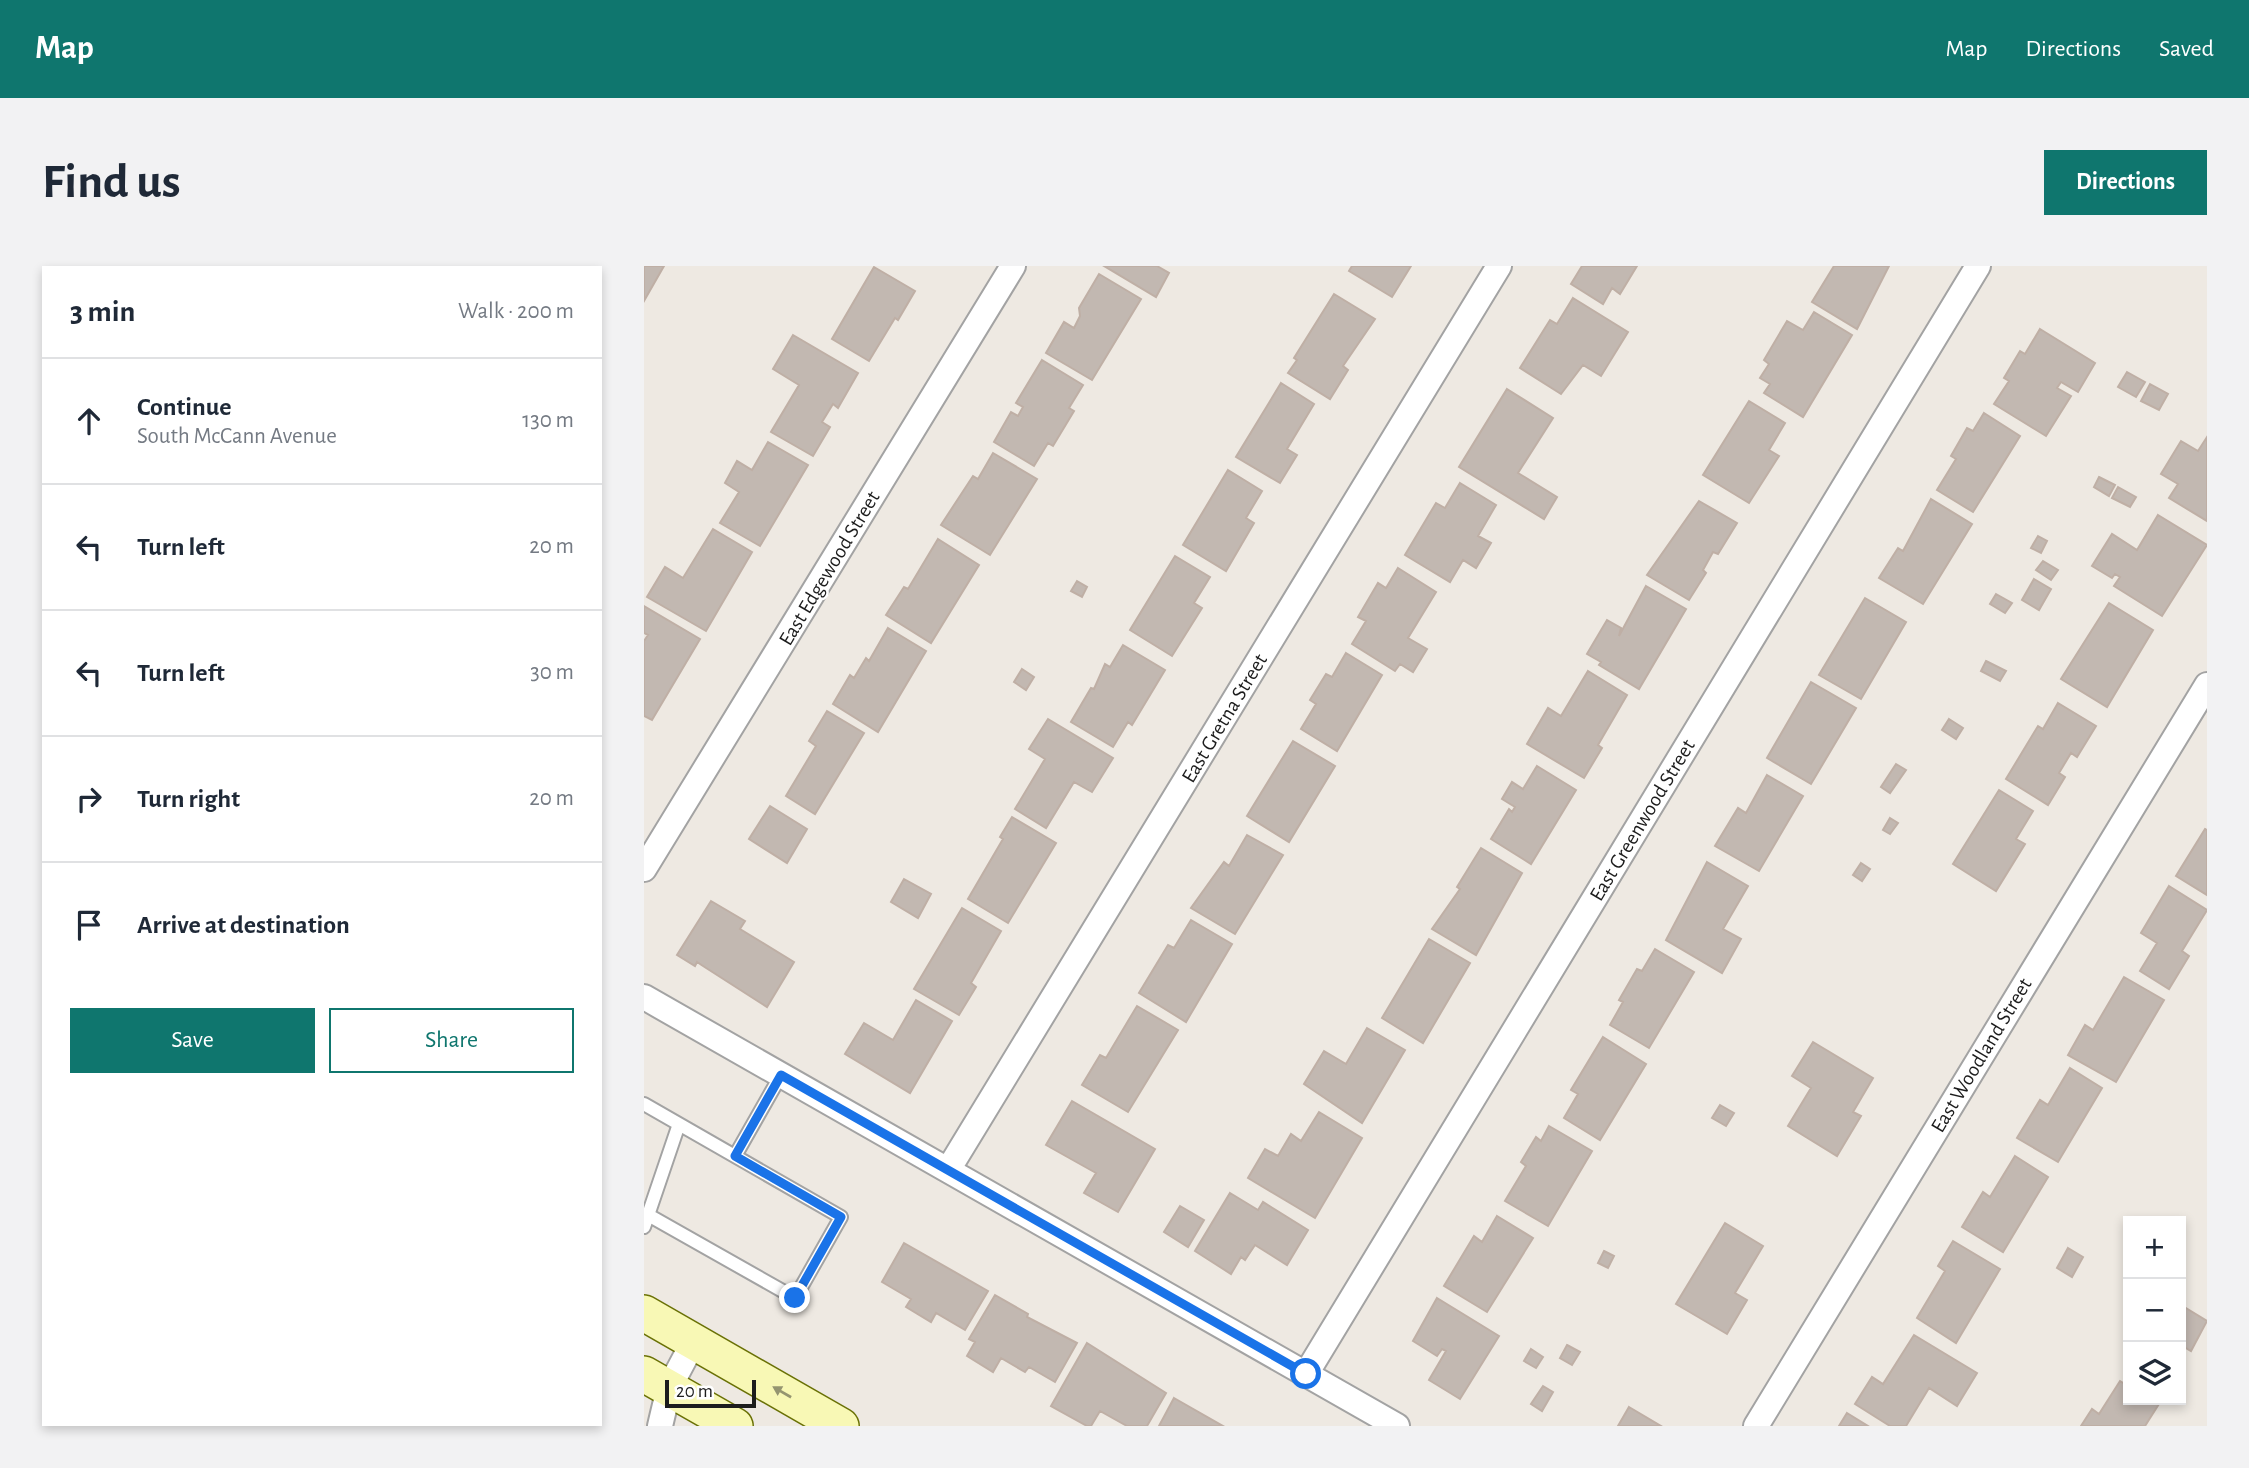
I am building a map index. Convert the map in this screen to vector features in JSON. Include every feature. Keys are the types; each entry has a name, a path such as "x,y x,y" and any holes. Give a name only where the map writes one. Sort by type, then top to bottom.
{"main road":[{"path":"644,1313 841,1426"},
{"path":"656,1381 735,1426"}],"street":[{"name":"East Edgewood Street","path":"644,869 1013,266"},
{"name":"East Gretna Street","path":"948,1170 1499,266"},
{"name":"East Greenwood Street","path":"1306,1374 1978,266"},
{"name":"East Woodland Street","path":"1756,1426 2207,685"},
{"path":"645,1001 781,1075 1396,1426"},
{"path":"660,1426 656,1381 694,1341"}],"lane":[{"path":"735,1156 781,1075"},
{"path":"644,1104 679,1124 735,1156 841,1217 795,1298 647,1222 679,1124"}],"building":[{"path":"644,266 664,266 644,301"},
{"path":"1104,266 1157,266 1169,273 1156,297"},
{"path":"1352,266 1411,266 1392,297 1349,271"},
{"path":"1582,266 1637,266 1620,294 1612,288 1603,304 1571,284"},
{"path":"1834,266 1889,266 1857,329 1812,302"},
{"path":"874,267 915,291 869,361 832,339"},
{"path":"1099,274 1141,299 1092,380 1046,353 1064,322 1074,328 1080,316 1079,308"},
{"path":"1334,294 1375,319 1343,366 1348,370 1330,399 1288,373 1297,360 1294,358"},
{"path":"1573,298 1628,332 1601,376 1583,365 1561,394 1520,368 1550,320 1557,324"},
{"path":"1814,312 1852,335 1803,417 1764,393 1770,384 1760,378 1769,364 1764,360 1787,321 1803,330"},
{"path":"2040,329 2095,363 2078,392 2061,382 2057,388 2071,396 2046,436 1994,404 2009,381 2004,378 2020,351 2025,354"},
{"path":"793,335 858,373 838,408 833,404 822,422 830,427 813,456 771,432 799,385 773,369"},
{"path":"1042,360 1083,385 1069,408 1074,411 1053,446 1048,443 1034,466 994,442 1011,412 1018,416 1023,407 1016,403"},
{"path":"2127,372 2145,382 2136,397 2118,387"},
{"path":"1281,383 1314,404 1287,449 1297,455 1280,483 1236,457"},
{"path":"2150,384 2168,394 2159,410 2141,401"},
{"path":"1507,389 1553,418 1518,473 1557,497 1544,519 1459,467"},
{"path":"1749,401 1785,423 1769,450 1779,456 1749,503 1703,475"},
{"path":"1984,413 2020,436 1973,512 1937,490 1956,459 1951,456 1967,428 1973,431"},
{"path":"2207,437 2207,521 2169,498 2178,484 2161,474 2181,441 2198,451"},
{"path":"768,442 808,465 760,546 720,523 739,492 725,483 737,461 752,470"},
{"path":"993,453 1037,479 990,555 941,525 973,476 978,479"},
{"path":"1228,470 1262,491 1246,518 1254,523 1226,571 1183,545"},
{"path":"2099,477 2115,485 2109,496 2094,487"},
{"path":"1460,483 1496,505 1478,536 1491,543 1476,568 1463,560 1450,582 1405,555 1436,503 1445,508"},
{"path":"2118,487 2136,497 2130,507 2112,498"},
{"path":"1931,499 1972,524 1923,604 1879,578 1898,548 1903,551"},
{"path":"1699,501 1737,523 1718,554 1713,552 1703,570 1706,573 1689,600 1647,575"},
{"path":"2158,515 2207,545 2162,616 2114,586 2120,577 2115,574 2112,578 2092,566 2112,534 2137,550"},
{"path":"713,529 752,552 706,631 647,597 665,567 683,578"},
{"path":"2038,536 2047,541 2041,553 2031,548"},
{"path":"938,539 979,565 931,643 886,615 904,587 908,589"},
{"path":"1175,556 1210,577 1194,603 1202,608 1172,656 1130,630"},
{"path":"2043,561 2058,570 2051,580 2036,570"},
{"path":"1398,568 1436,592 1408,638 1427,649 1413,672 1400,664 1395,671 1352,644 1366,621 1358,617 1378,583 1386,588"},
{"path":"2034,579 2051,589 2039,610 2022,600"},
{"path":"1077,581 1087,587 1082,597 1071,591"},
{"path":"1646,586 1686,609 1639,689 1599,665 1601,662 1587,654 1607,620 1621,628 1619,636"},
{"path":"1996,594 2012,603 2005,613 1990,604"},
{"path":"1865,598 1906,622 1861,699 1819,675"},
{"path":"2109,603 2153,630 2107,707 2061,679"},
{"path":"644,606 700,639 652,720 644,716 644,641 648,635 644,633"},
{"path":"888,628 926,651 878,732 833,704 850,675 854,678 866,658 869,661"},
{"path":"1123,645 1165,670 1132,725 1128,722 1113,747 1071,722 1091,688 1094,689 1105,664 1110,667"},
{"path":"1346,653 1382,675 1337,751 1301,729 1316,704 1310,700 1326,674 1332,677"},
{"path":"1986,661 2006,671 2000,681 1981,671"},
{"path":"1022,669 1034,677 1026,690 1014,682"},
{"path":"1588,671 1627,695 1598,745 1602,748 1584,778 1527,744 1548,708 1561,716"},
{"path":"1811,682 1856,708 1811,784 1767,758"},
{"path":"2058,703 2096,726 2077,757 2071,753 2059,773 2065,777 2048,805 2006,779 2038,726 2043,729"},
{"path":"827,711 864,733 815,814 786,796 816,746 809,741"},
{"path":"1048,719 1113,758 1092,792 1074,782 1046,828 1015,809 1045,759 1029,749"},
{"path":"1949,719 1963,728 1956,739 1942,730"},
{"path":"1293,741 1335,766 1289,842 1247,816"},
{"path":"1896,764 1906,770 1890,793 1881,787"},
{"path":"1537,766 1576,790 1531,864 1491,839 1509,809 1512,812 1515,807 1502,799 1512,782 1523,789"},
{"path":"1767,775 1803,796 1759,871 1715,846 1738,808 1746,813"},
{"path":"1999,790 2033,811 2016,839 2025,844 1996,891 1953,864"},
{"path":"770,806 807,829 787,863 749,839"},
{"path":"1012,817 1056,843 1008,923 968,899 1003,839 1000,837"},
{"path":"1890,818 1898,823 1890,834 1883,830"},
{"path":"2205,829 2207,830 2207,895 2176,876"},
{"path":"1247,835 1283,855 1235,934 1191,908 1224,862 1229,866"},
{"path":"1481,848 1522,873 1476,955 1432,929 1460,889 1457,887"},
{"path":"1707,862 1748,886 1723,929 1741,939 1722,973 1666,940"},
{"path":"1861,863 1870,869 1862,881 1853,875"},
{"path":"904,879 931,894 918,918 891,902"},
{"path":"2169,886 2207,910 2182,951 2189,956 2169,989 2140,971 2157,943 2141,933"},
{"path":"711,901 745,921 740,929 794,962 767,1007 697,962 695,966 677,955"},
{"path":"962,908 1001,931 971,983 976,987 959,1015 914,989"},
{"path":"1191,920 1232,944 1186,1022 1139,993 1168,945 1174,948"},
{"path":"1429,939 1470,963 1423,1043 1382,1018"},
{"path":"1655,949 1694,972 1649,1048 1610,1025 1623,1002 1619,1000 1637,969 1642,971"},
{"path":"2124,977 2164,1000 2116,1082 2068,1055 2085,1025 2093,1030"},
{"path":"916,1000 952,1021 910,1093 845,1054 864,1023 893,1040"},
{"path":"1137,1006 1178,1030 1128,1112 1082,1085 1100,1055 1106,1058"},
{"path":"1367,1028 1405,1050 1362,1123 1304,1084 1324,1051 1346,1064"},
{"path":"1603,1037 1646,1064 1600,1140 1564,1118 1578,1094 1571,1090"},
{"path":"1813,1042 1873,1078 1853,1112 1861,1116 1837,1156 1788,1126 1811,1088 1792,1076"},
{"path":"2070,1068 2102,1088 2058,1162 2017,1138 2040,1100 2048,1105"},
{"path":"1072,1101 1155,1149 1118,1212 1084,1193 1096,1173 1046,1145"},
{"path":"1720,1105 1734,1113 1726,1126 1712,1118"},
{"path":"1319,1112 1362,1138 1315,1218 1248,1178 1265,1149 1278,1156 1291,1134 1301,1141"},
{"path":"1549,1126 1592,1151 1548,1226 1505,1201 1526,1166 1521,1162 1536,1137 1541,1141"},
{"path":"2015,1156 2048,1177 2003,1252 1962,1227 1983,1192 1990,1197"},
{"path":"1230,1193 1258,1210 1263,1202 1308,1230 1287,1265 1255,1245 1245,1260 1241,1257 1231,1274 1195,1251"},
{"path":"1180,1206 1204,1220 1188,1247 1164,1232"},
{"path":"1497,1216 1533,1238 1487,1312 1444,1286 1474,1236 1482,1242"},
{"path":"1725,1223 1763,1246 1735,1293 1747,1300 1727,1334 1676,1304"},
{"path":"1953,1241 2000,1269 1956,1343 1917,1318 1945,1271 1938,1266"},
{"path":"904,1243 988,1291 965,1330 936,1313 931,1322 906,1307 911,1299 882,1282"},
{"path":"2068,1248 2083,1257 2072,1277 2057,1268"},
{"path":"1604,1251 1614,1256 1608,1268 1598,1263"},
{"path":"995,1295 1028,1314 1027,1317 1077,1343 1055,1382 1029,1367 1025,1372 1001,1358 993,1372 967,1356 975,1342 969,1339"},
{"path":"1437,1298 1499,1336 1460,1399 1429,1380 1446,1351 1442,1349 1437,1356 1413,1341"},
{"path":"2186,1308 2207,1321 2191,1351 2186,1348"},
{"path":"1914,1335 1977,1373 1957,1406 1929,1388 1906,1426 1890,1426 1855,1404 1872,1377 1883,1384"},
{"path":"1087,1343 1166,1393 1147,1426 1127,1426 1100,1411 1091,1426 1087,1426 1051,1406"},
{"path":"1567,1345 1580,1352 1572,1365 1560,1358"},
{"path":"1531,1349 1543,1357 1536,1368 1524,1361"},
{"path":"2120,1381 2123,1383 2123,1405 2158,1405 2145,1426 2081,1426 2092,1409 2099,1414"},
{"path":"1543,1386 1553,1392 1542,1411 1531,1404"},
{"path":"1174,1398 1223,1426 1159,1426"},
{"path":"1629,1407 1661,1426 1618,1426"},
{"path":"1847,1413 1868,1426 1839,1426"}],"route":[{"path":"795,1298 841,1217 735,1156 781,1075 1306,1374"}]}
